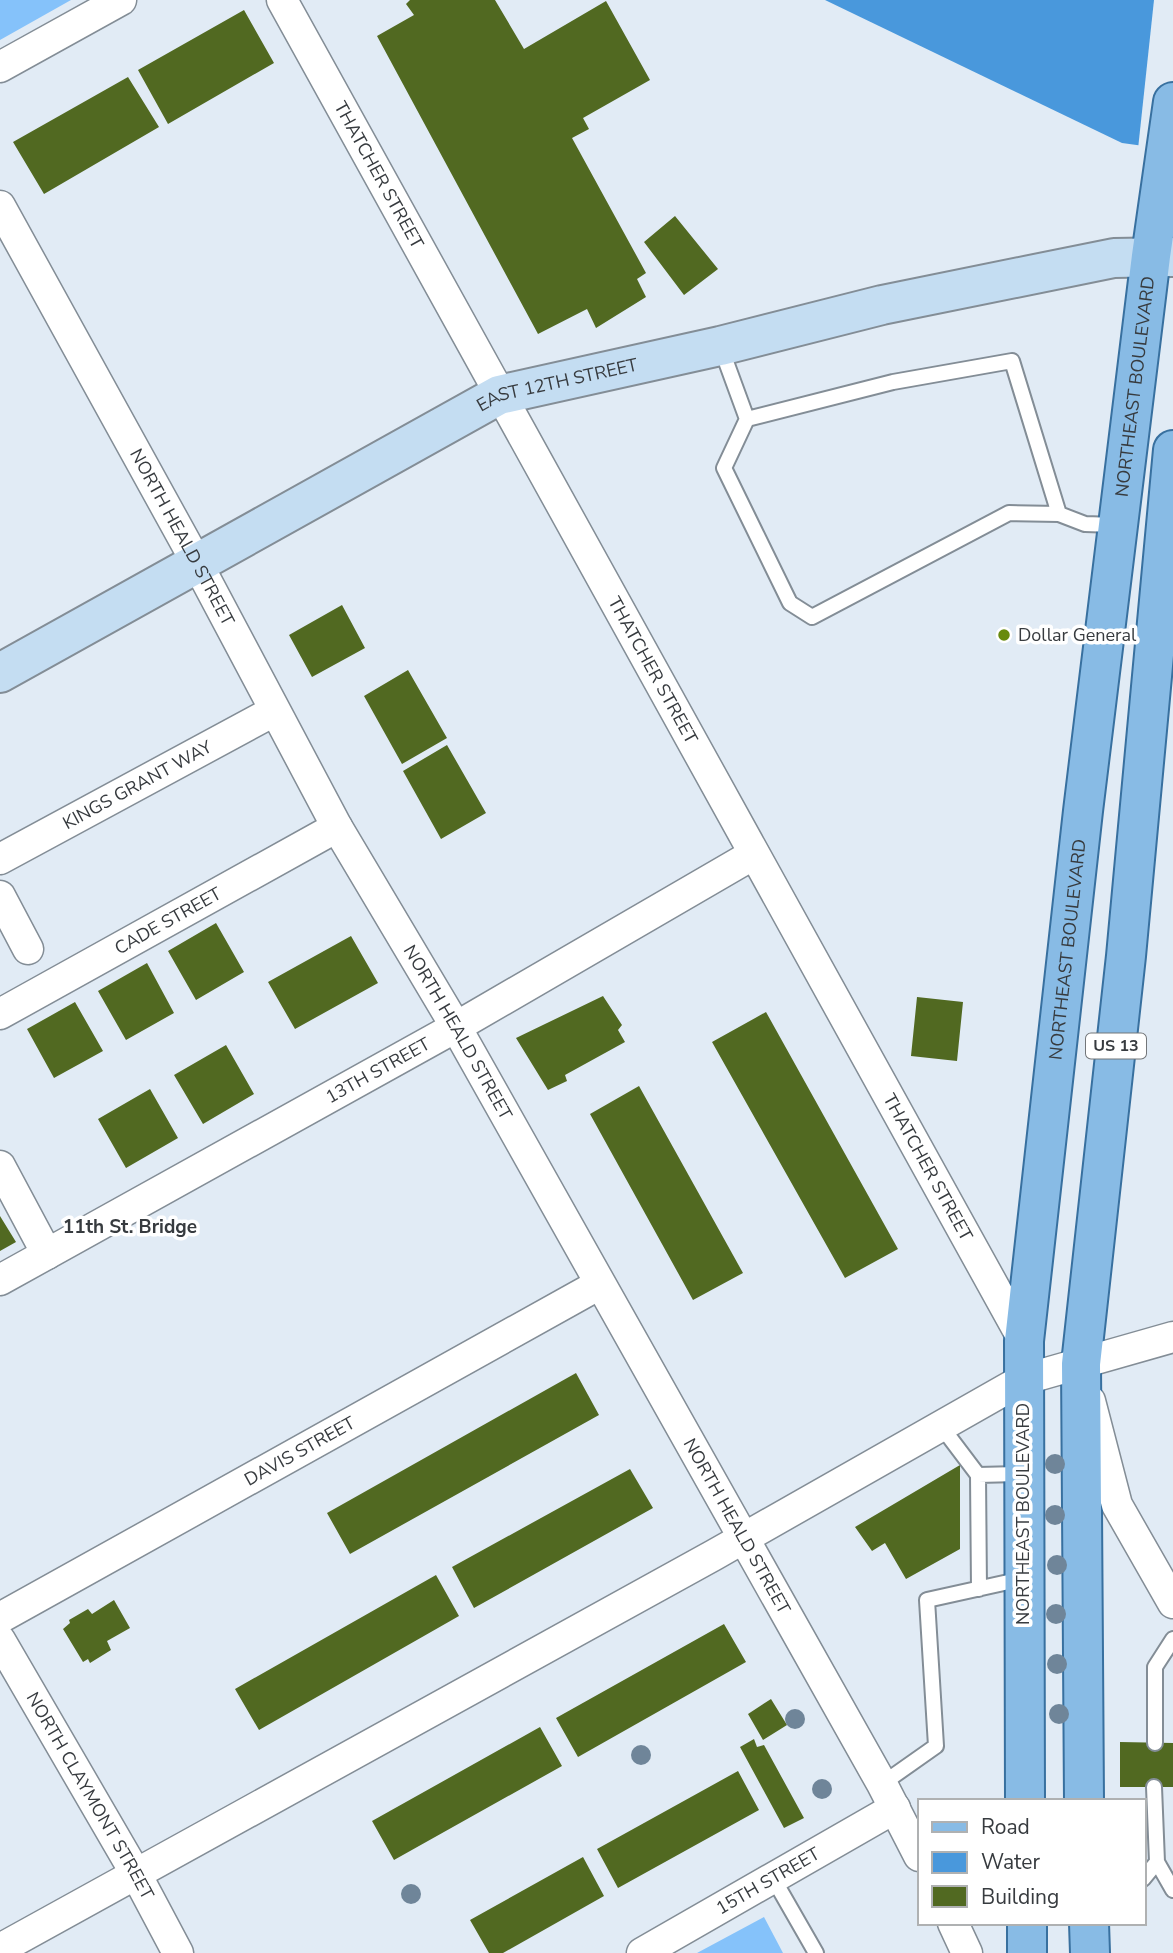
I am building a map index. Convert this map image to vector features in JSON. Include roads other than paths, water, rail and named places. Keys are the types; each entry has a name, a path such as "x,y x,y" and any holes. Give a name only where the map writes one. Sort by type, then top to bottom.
{"main road":[{"name":"NORTHEAST BOULEVARD","path":"1025,1799 1024,1341 1083,811 1120,526 1162,257 1173,102"},
{"name":"EAST 12TH STREET","path":"0,673 499,395 720,346 882,305 1114,258 1162,257"},
{"name":"US 13","path":"1084,1799 1081,1364 1160,723 1173,450"},
{"path":"1027,1925 1027,1953"}],"street":[{"path":"0,67 121,0"},
{"name":"THATCHER STREET","path":"282,0 1024,1341"},
{"name":"NORTH HEALD STREET","path":"0,206 198,565 337,827 456,1027 598,1285 889,1796 918,1854"},
{"name":"KINGS GRANT WAY","path":"0,859 274,711"},
{"name":"CADE STREET","path":"0,1014 337,827"},
{"name":"13TH STREET","path":"0,1280 456,1027 754,854"},
{"path":"0,895 28,948"},
{"path":"0,1166 47,1254"},
{"name":"DAVIS STREET","path":"0,1618 598,1285"},
{"path":"0,1949 742,1539 1022,1380 1173,1338"},
{"path":"1081,1364 1117,1505 1173,1603"},
{"name":"NORTH CLAYMONT STREET","path":"0,1640 136,1874 178,1953"},
{"name":"15TH STREET","path":"642,1953 773,1878 889,1796"},
{"path":"954,1925 967,1953"}],"lane":[{"path":"720,346 747,419 724,468 790,603 812,617 1009,513 1059,514 1085,524 1120,526"},
{"path":"747,419 893,382 1012,361 1059,514"},
{"path":"941,1426 978,1475 979,1589"},
{"path":"978,1475 1023,1474"},
{"path":"889,1796 936,1746 927,1600 1023,1579"},
{"path":"1155,1743 1155,1667 1173,1639"},
{"path":"1154,1787 1157,1862 1173,1890"},
{"path":"1145,1877 1157,1862"},
{"path":"773,1878 816,1953"}],"water":[{"path":"825,0 1173,0 1173,150 1122,143"}],"place":[{"name":"Dollar General","path":"1004,635"}],"district":[{"name":"11th St. Bridge","path":"130,1227"}]}
